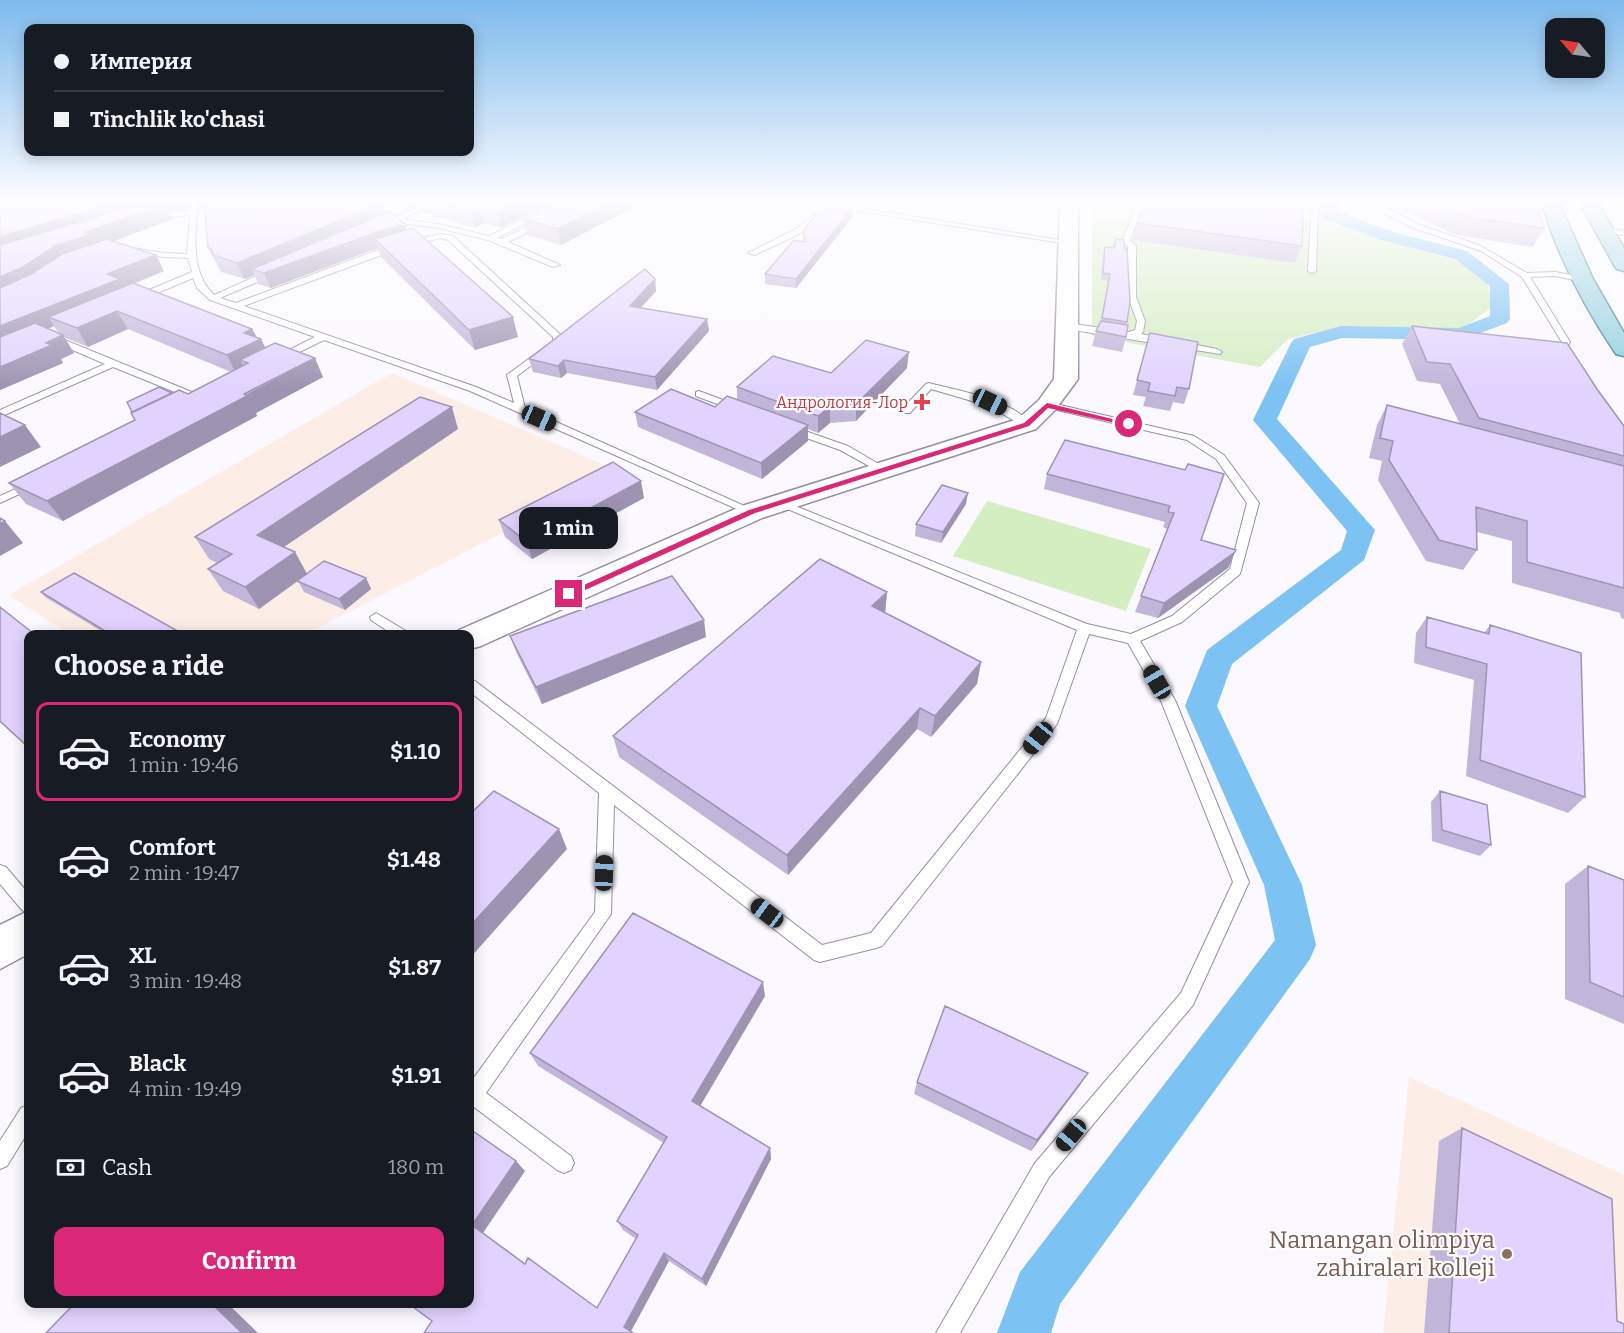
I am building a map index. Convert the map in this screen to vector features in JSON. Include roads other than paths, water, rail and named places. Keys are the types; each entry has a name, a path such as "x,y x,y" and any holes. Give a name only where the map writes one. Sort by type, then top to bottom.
{"main road":[{"path":"1577,265 1605,324 1624,350"}],"street":[{"path":"474,636 752,512 1027,424 1047,405 1066,379 1068,265"},
{"path":"0,949 24,934"}],"lane":[{"path":"193,265 200,286 213,298 473,389 752,512"},
{"path":"236,306 346,265"},
{"path":"480,265 558,336 557,342 512,375 520,409"},
{"path":"1130,335 1139,332 1141,321 1132,297 1132,265"},
{"path":"1312,265 1312,271"},
{"path":"1512,265 1526,275 1566,342"},
{"path":"213,298 276,270"},
{"path":"131,300 195,274"},
{"path":"1526,275 1555,274 1584,280"},
{"path":"1067,326 1130,335 1217,352"},
{"path":"57,331 46,335 195,401 210,393"},
{"path":"271,362 322,337"},
{"path":"0,414 113,364"},
{"path":"906,411 928,386 990,402 1011,411 1027,424"},
{"path":"699,394 744,411"},
{"path":"779,503 1084,628 1132,639 1178,619 1236,571 1253,503 1220,457 1190,438 1047,405"},
{"path":"777,423 844,448 884,470"},
{"path":"0,500 41,480"},
{"path":"376,617 395,630"},
{"path":"474,689 820,954 876,940 1052,720 1084,628"},
{"path":"947,1333 1042,1170 1187,999 1241,882 1168,700 1132,639"},
{"path":"564,1163 474,1095 603,914 607,790"},
{"path":"0,872 24,900"},
{"path":"0,1159 24,1121"}],"waterway":[{"path":"1024,1333 1038,1290 1296,945 1283,885 1201,706 1218,658 1354,554 1361,530 1265,420 1301,343 1341,332 1462,334 1500,319 1500,284 1475,265"}],"place":[{"name":"Андрология-Лор","path":"922,402"},
{"name":"Namangan olimpiya zahiralari kolleji","path":"1507,1254"}]}
